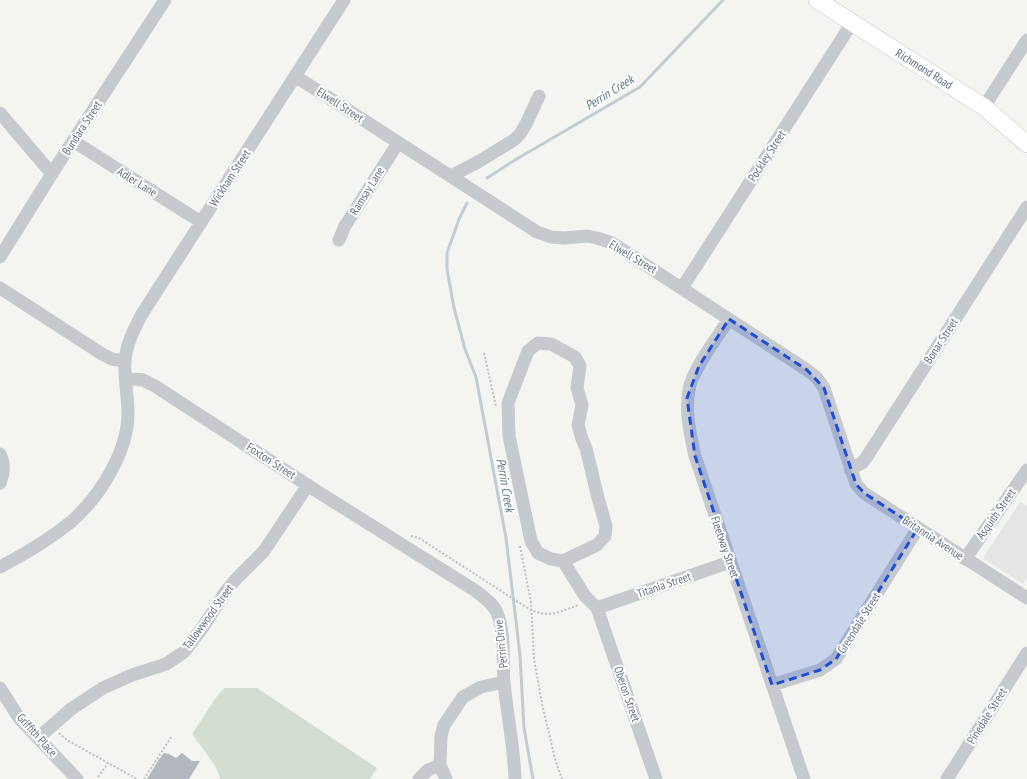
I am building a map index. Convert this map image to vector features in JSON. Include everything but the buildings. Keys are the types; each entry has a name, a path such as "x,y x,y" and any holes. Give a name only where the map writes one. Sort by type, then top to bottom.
{"main road":[{"name":"Richmond Road","path":"817,0 984,107 1027,144"}],"street":[{"name":"Bundara Street","path":"0,257 73,141 165,0"},
{"name":"Wickham Street","path":"0,567 72,521 104,484 118,458 127,426 128,414 125,361 133,330 344,0"},
{"name":"Pockley Street","path":"682,288 852,23"},
{"path":"984,107 1027,40"},
{"name":"Elwell Street","path":"295,76 537,232 552,237 564,238 587,236 612,243 807,370 817,378 824,388 850,469"},
{"path":"451,176 478,162 514,140 526,124 539,96"},
{"path":"0,112 52,174"},
{"name":"Adler Lane","path":"73,141 201,222"},
{"name":"Ramsay Lane","path":"339,240 345,226 398,142"},
{"name":"Bonar Street","path":"850,469 862,463 866,458 1027,207"},
{"path":"0,288 102,354 112,359 125,361"},
{"name":"Fleetway Street","path":"728,319 699,366 690,384 687,398 688,419 694,456 804,779"},
{"path":"538,343 551,344 575,357 580,366 577,388 582,404 578,425 586,448 606,526 605,536 597,545 563,560 551,559 538,553 531,541 509,436 508,403 513,388 524,366 528,351 538,343"},
{"name":"Foxton Street","path":"126,378 137,378 149,383 413,552"},
{"path":"0,454 4,465 0,484"},
{"name":"Britannia Avenue","path":"850,469 856,484 864,493 1027,598"},
{"name":"Asquith Street","path":"965,558 1027,470"},
{"name":"Tallowwood Street","path":"38,738 71,709 103,688 132,675 166,664 184,652 203,627 226,591 235,580 264,552 308,485"},
{"name":"Greendale Street","path":"772,685 820,670 836,659 918,528"},
{"name":"Perrin Drive","path":"413,552 476,591 496,611 501,624 504,682 514,755 514,779"},
{"name":"Oberon Street","path":"563,560 585,596 594,605 656,779"},
{"name":"Titania Street","path":"594,605 730,562"},
{"name":"Pinedale Street","path":"947,779 1027,653"},
{"path":"446,779 440,765 441,736 444,725 463,697 482,687 504,682"},
{"name":"Griffith Place","path":"0,688 19,718 77,779"},
{"path":"419,779 428,770 440,765"}],"path":[{"path":"484,353 496,407"},
{"path":"410,536 419,538 526,607 538,613 549,614 594,605"},
{"path":"520,544 532,610 534,658 542,704 555,759 562,779"},
{"path":"58,732 67,740 137,779"},
{"path":"144,779 172,736"},
{"path":"98,777 108,763"}],"highlighted area":[{"path":"729,319 807,370 824,388 856,484 864,493 918,528 836,659 820,670 772,685 695,456 687,398 699,366"}],"shaded area":[{"path":"1020,502 1027,506 1027,578 1023,584 983,558"},
{"path":"225,688 257,688 377,768 370,779 220,779 216,767 192,734 217,696"}],"waterway":[{"name":"Perrin Creek","path":"487,178 640,87 723,0"},
{"name":"Perrin Creek","path":"467,203 459,219 447,253 447,269 454,308 465,349 476,377 506,538 520,655 524,728 533,779"}]}
